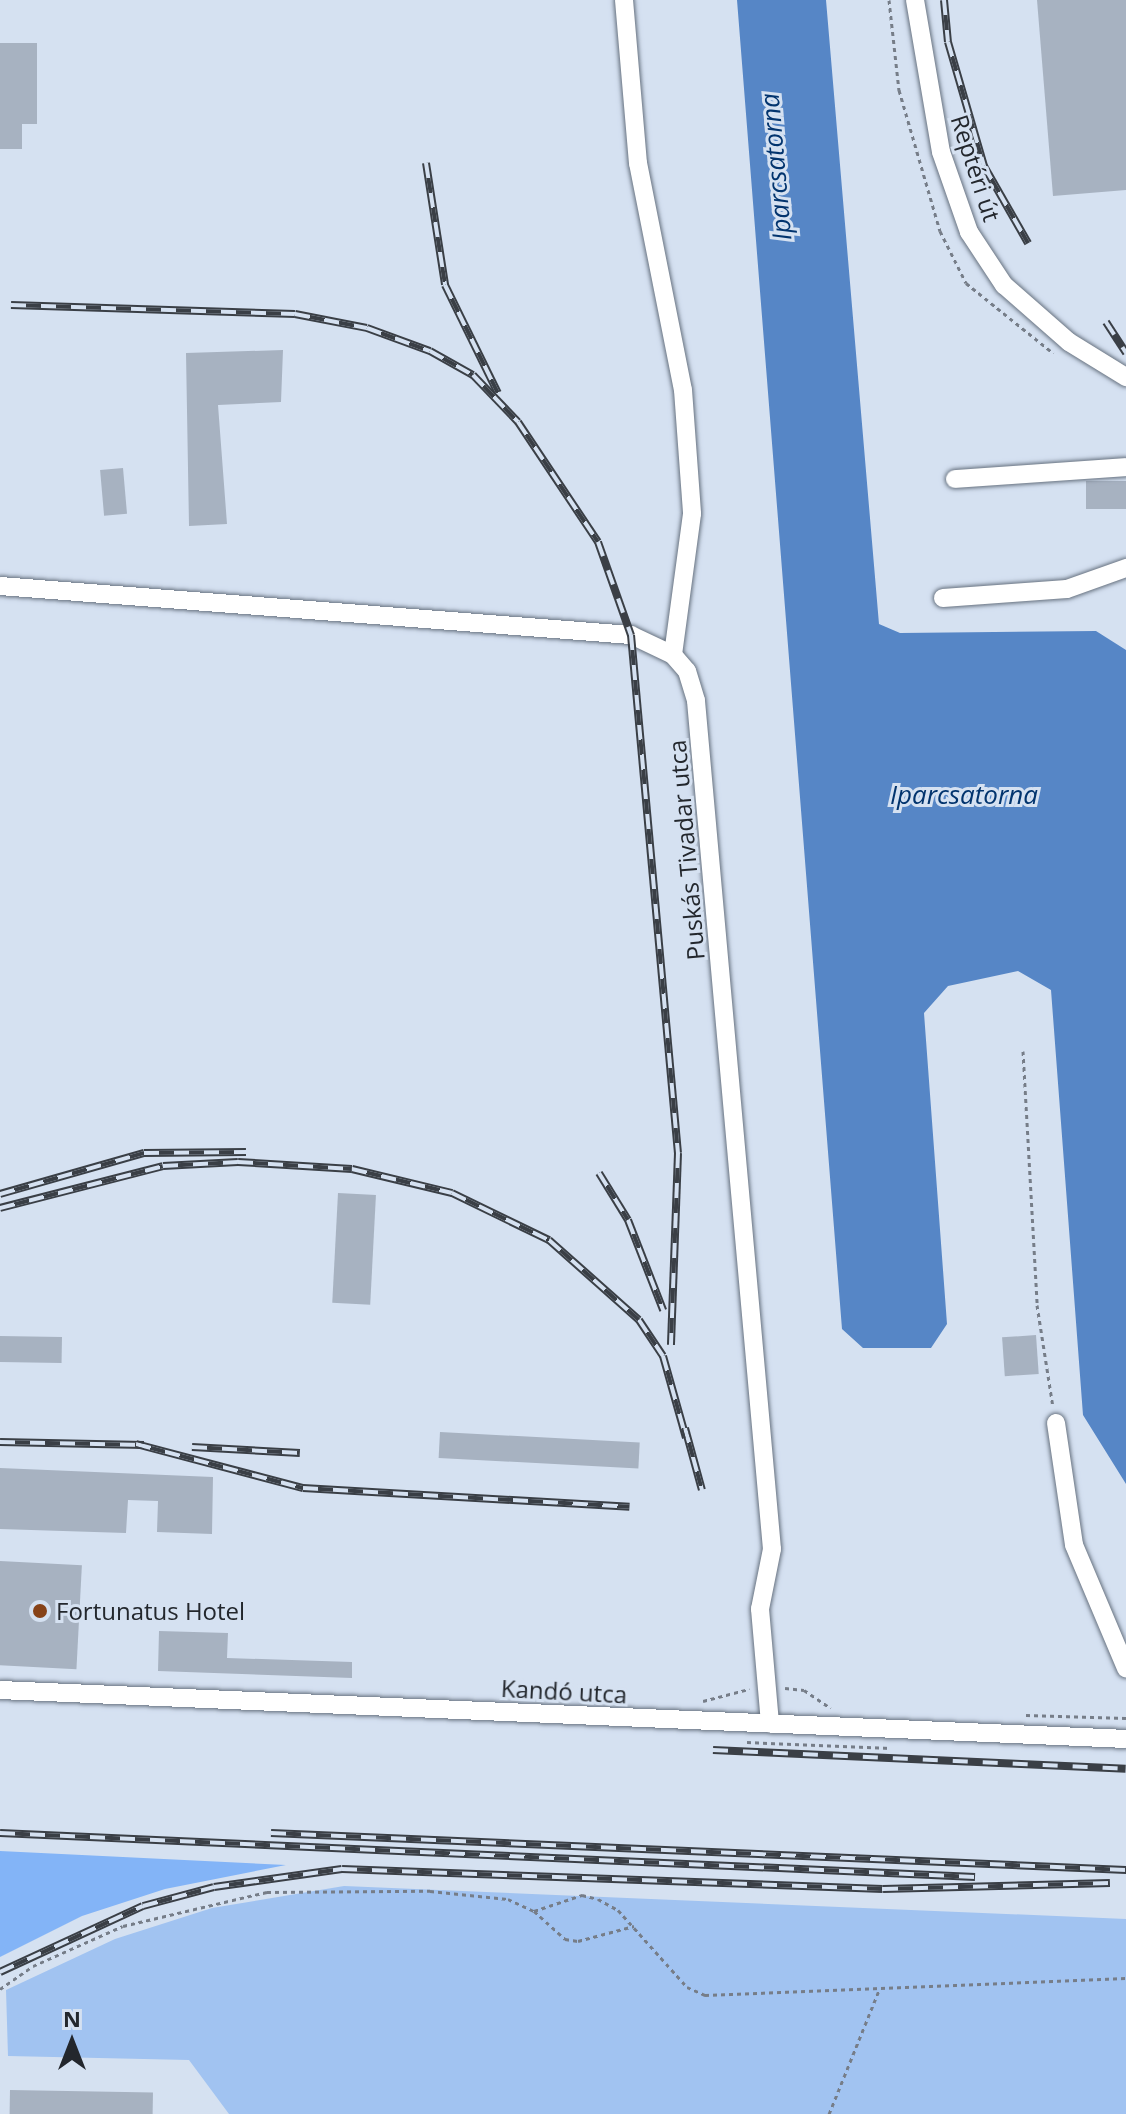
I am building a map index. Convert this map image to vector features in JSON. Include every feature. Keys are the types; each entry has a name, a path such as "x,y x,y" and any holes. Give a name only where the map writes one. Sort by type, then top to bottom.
{"street":[{"path":"0,586 631,635 673,655 692,514 683,390 638,163 624,0"},
{"name":"Reptéri út","path":"915,0 941,152 969,232 1004,285 1069,342 1126,377"},
{"path":"955,479 1126,467"},
{"path":"943,598 1067,589 1126,568"},
{"name":"Puskás Tivadar utca","path":"673,655 696,701 772,1549 760,1609 770,1724"},
{"path":"1056,1423 1074,1545 1126,1668"},
{"name":"Kandó utca","path":"0,1690 1126,1739"}],"path":[{"path":"1023,1051 1037,1305 1056,1423"},
{"path":"792,1688 844,1711"},
{"path":"1022,1715 1126,1718"},
{"path":"0,1989 33,1966 123,1926 230,1896 430,1891 508,1899 534,1911 565,1939 634,1926"},
{"path":"534,1911 582,1895 634,1926 687,1987 705,1995 1126,1978"},
{"path":"829,2114 879,1990"}],"shaded area":[{"path":"0,1851 286,1865 165,1889 82,1916 0,1957"},
{"path":"344,1886 1126,1919 1126,2114 229,2114 189,2060 8,2056 6,1990 115,1939 212,1908"}],"water":[{"name":"Iparcsatorna","path":"737,0 826,0 879,624 900,633 1096,631 1126,650 1126,1484 1083,1415 1051,990 1018,971 948,986 924,1013 947,1324 931,1348 863,1348 842,1329"}],"building":[{"path":"1037,0 1126,0 1126,190 1053,196"},
{"path":"0,43 37,43 37,124 22,124 22,149 0,149"},
{"path":"283,350 281,402 218,405 227,524 189,526 186,353"},
{"path":"123,468 127,514 104,516 100,470"},
{"path":"1086,481 1126,481 1126,509 1086,509"},
{"path":"338,1193 376,1195 370,1305 332,1303"},
{"path":"1036,1335 1039,1374 1005,1376 1002,1337"},
{"path":"0,1336 62,1337 62,1363 0,1362"},
{"path":"440,1432 640,1442 638,1468 439,1458"},
{"path":"0,1468 213,1477 212,1534 157,1532 158,1501 128,1500 126,1533 0,1529"},
{"name":"Fortunatus Hotel","path":"0,1561 82,1565 76,1669 0,1665"},
{"path":"159,1631 228,1633 227,1658 352,1662 352,1678 158,1671"},
{"path":"10,2090 153,2092 153,2114 10,2114"}],"railway":[{"path":"944,0 948,42 984,166 1028,243"},
{"path":"426,163 445,285 498,393"},
{"path":"11,305 295,314 367,328 430,351 473,375 518,422 598,542 631,635 678,1153 671,1345"},
{"path":"1106,322 1126,353"},
{"path":"0,1194 144,1153 246,1152"},
{"path":"0,1208 163,1166 238,1162 352,1169 452,1193 549,1240 639,1320 663,1356 686,1438"},
{"path":"599,1173 628,1220 663,1310"},
{"path":"685,1428 702,1490"},
{"path":"0,1442 144,1445"},
{"path":"136,1444 303,1488 629,1507"},
{"path":"192,1447 300,1453"},
{"path":"713,1750 1126,1769"},
{"path":"0,1833 975,1877"},
{"path":"271,1833 1126,1870"},
{"path":"0,1972 143,1906 214,1887 342,1869 883,1889 1110,1883"}],"place":[{"name":"Fortunatus Hotel","path":"40,1611"}]}
